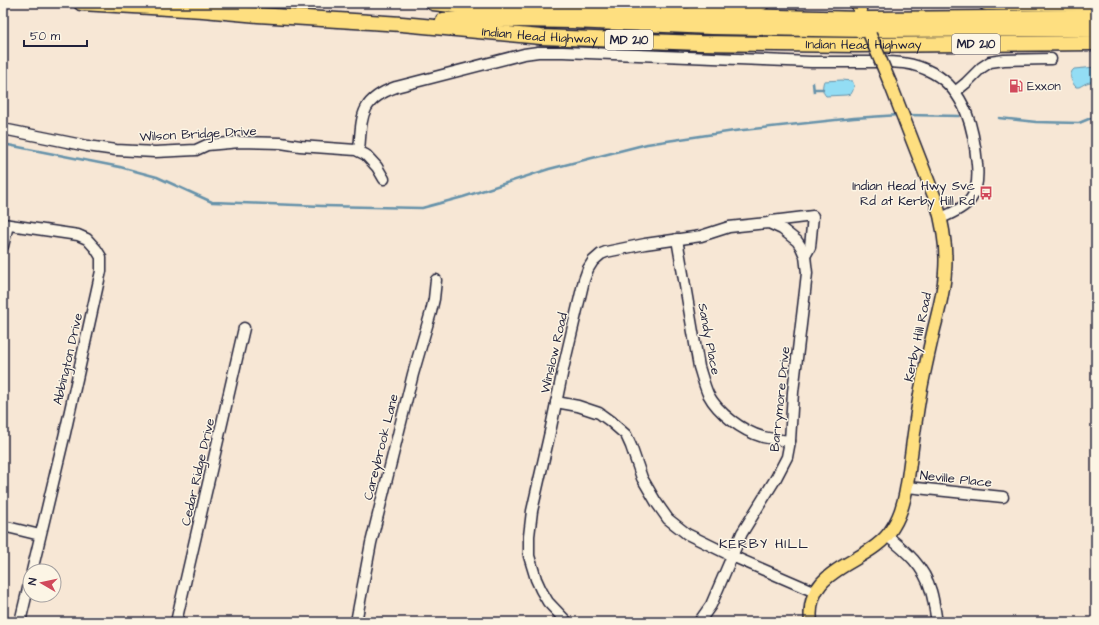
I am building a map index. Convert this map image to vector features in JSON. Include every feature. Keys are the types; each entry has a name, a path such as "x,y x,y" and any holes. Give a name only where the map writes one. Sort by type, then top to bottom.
{"highway":[{"name":"Indian Head Highway","path":"81,3 402,24 541,37 700,43 856,45 1096,43"},
{"path":"433,3 573,12 866,25 1096,29"},
{"path":"694,3 762,3"},
{"path":"986,3 1096,4"},
{"path":"402,24 459,19 572,21 711,27 866,25 1096,17"}],"main road":[{"name":"Kerby Hill Road","path":"811,622 811,603 819,585 829,575 867,551 887,536 893,528 904,504 925,367 940,305 945,272 945,248 941,218 936,200 857,3"}],"street":[{"path":"359,152 362,119 365,109 379,94 396,87 524,54 538,52 563,52 813,62 895,62 911,64 933,73 946,82 955,92 969,119 974,143 978,178 977,186 973,196 964,207 941,218"},
{"path":"955,92 981,68 990,62 1010,59 1051,59"},
{"name":"Wilson Bridge Drive","path":"3,129 80,145 116,150 155,152 196,150 207,145 240,142 281,143 300,146 356,150 366,155 377,167 384,178"},
{"name":"Winslow Road","path":"567,622 552,607 541,590 529,556 529,547 532,511 564,365 584,280 588,269 593,261 601,254 612,250 701,236 729,228 769,224 772,221 814,216"},
{"name":"Barrymore Drive","path":"805,256 810,247 814,216"},
{"name":"Barrymore Drive","path":"732,556 747,523 769,491 783,466 790,441 793,392 807,273 805,256 801,247 793,237 782,229 769,224"},
{"path":"3,246 5,225"},
{"name":"Abbington Drive","path":"5,225 78,235 87,239 93,244 102,262 65,433 34,563"},
{"name":"Sandy Place","path":"677,239 699,367 709,395 721,411 730,419 751,432 762,437 790,441"},
{"name":"Careybrook Lane","path":"356,622 371,543 413,374 431,312 436,280"},
{"name":"Cedar Ridge Drive","path":"176,622 244,328"},
{"path":"556,402 593,411 617,426 626,435 642,478 656,502 668,519 687,534 732,556 815,592"},
{"name":"Neville Place","path":"907,487 1003,497"},
{"path":"3,526 40,535"},
{"path":"887,536 919,565 931,592 937,622"},
{"path":"699,622 711,605 732,556"},
{"path":"20,622 25,603"}],"water":[{"path":"1096,67 1096,82 1089,82 1076,87 1071,78 1071,73 1074,69"},
{"path":"824,81 852,81 854,84 851,94 826,96 823,89"}],"waterway":[{"path":"813,83 814,92"},
{"path":"814,89 823,89"},
{"path":"3,144 120,167 157,177 212,202 422,208 463,197 549,169 647,144 734,131 854,118 899,115"},
{"path":"906,115 959,116"},
{"path":"999,118 1036,122 1079,123 1096,116"}],"place":[{"name":"Exxon","path":"1016,86"},
{"name":"Indian Head Hwy Svc Rd at Kerby Hill Rd","path":"986,193"}],"district":[{"name":"KERBY HILL","path":"764,544"}]}
